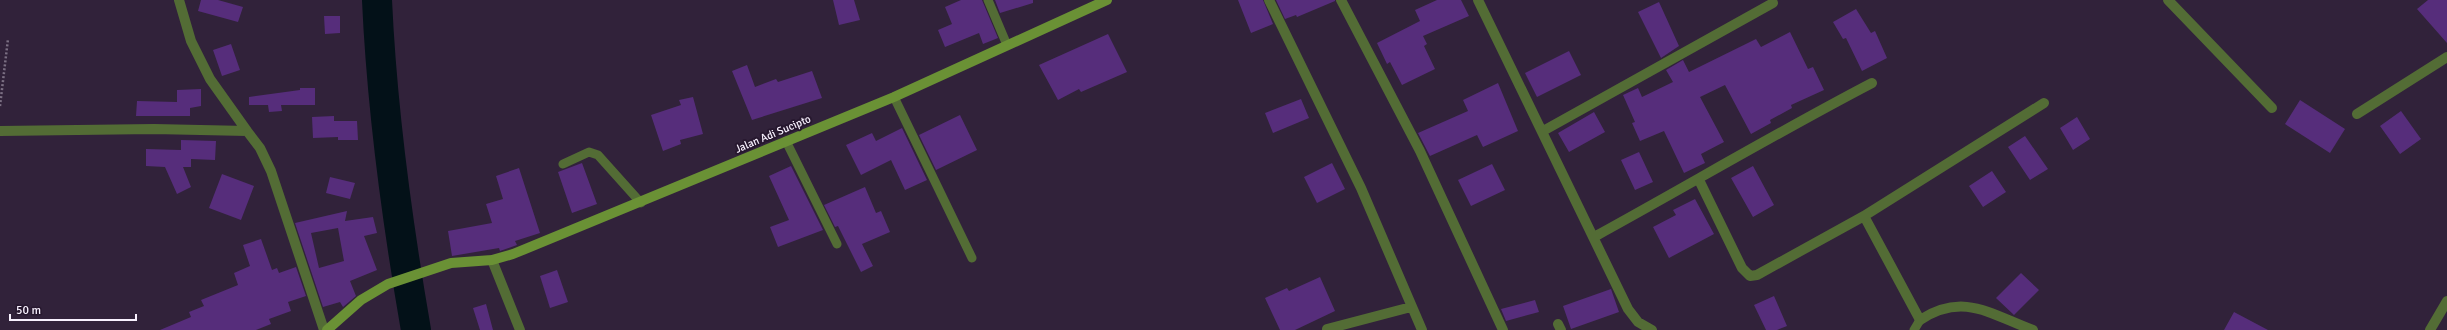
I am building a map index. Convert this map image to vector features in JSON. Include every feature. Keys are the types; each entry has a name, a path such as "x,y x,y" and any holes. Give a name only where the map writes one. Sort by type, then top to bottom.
{"street":[{"path":"179,0 192,41 210,79 260,148 284,202 288,224 302,260 309,289 326,330"},
{"name":"Jalan Adi Sucipto","path":"326,330 361,300 388,284 440,266 466,261 492,260 513,254 640,203 894,97 1107,0"},
{"path":"1269,0 1361,188 1422,330"},
{"path":"1342,0 1420,151 1503,330"},
{"path":"1478,0 1543,131 1628,309 1638,322 1652,330"},
{"path":"2168,0 2272,108"},
{"path":"1543,131 1773,3"},
{"path":"2357,114 2447,57"},
{"path":"1594,237 1699,180 1790,126 1872,83"},
{"path":"1699,180 1742,268 1750,276 1757,275 1864,216 2044,103"},
{"path":"0,131 154,129 247,131"},
{"path":"1864,216 1920,320 1941,308 1958,305 1972,307 2033,330"},
{"path":"492,260 520,330"},
{"path":"2430,330 2447,301"},
{"path":"1327,329 1411,307"}],"lane":[{"path":"988,0 1006,45"},
{"path":"894,97 972,258"},
{"path":"786,141 836,244"},
{"path":"563,164 589,152 598,154 640,203"},
{"path":"1914,330 1920,320"}],"path":[{"path":"0,106 8,40"}],"building":[{"path":"201,0 218,0 243,7 238,22 198,11"},
{"path":"833,0 854,0 860,20 839,25"},
{"path":"961,0 982,0 998,38 983,44 979,33 945,47 938,30 952,24 945,7"},
{"path":"995,0 1033,0 1033,3 1000,13"},
{"path":"1238,0 1263,0 1273,24 1251,33"},
{"path":"1276,0 1335,1 1297,17 1296,15 1285,19"},
{"path":"1437,0 1461,0 1469,16 1423,36 1427,44 1424,46 1435,69 1402,85 1390,62 1387,64 1377,43 1420,21 1415,10"},
{"path":"2428,0 2447,0 2447,43 2417,9"},
{"path":"1659,2 1679,46 1661,58 1638,12"},
{"path":"1856,9 1871,33 1875,31 1887,58 1862,71 1846,38 1843,39 1833,22"},
{"path":"324,16 340,16 340,33 325,34"},
{"path":"1790,32 1808,69 1813,67 1824,90 1791,105 1792,108 1770,120 1771,123 1751,134 1725,85 1700,97 1724,142 1701,154 1705,163 1684,173 1664,131 1640,141 1632,123 1635,122 1623,95 1638,88 1642,97 1673,82 1666,70 1683,60 1689,72 1756,39 1761,47"},
{"path":"1108,34 1127,72 1081,92 1079,89 1058,100 1039,65"},
{"path":"231,44 240,70 222,76 213,50"},
{"path":"1569,51 1581,75 1537,97 1525,73"},
{"path":"747,65 755,87 776,79 778,82 812,71 822,98 752,120 732,71"},
{"path":"1498,83 1518,131 1483,147 1477,135 1430,156 1418,133 1468,111 1463,100"},
{"path":"300,88 315,88 315,105 281,105 282,111 269,112 268,105 249,105 249,97 300,90"},
{"path":"201,89 201,106 190,108 190,116 136,116 137,101 177,102 177,90"},
{"path":"693,97 703,134 680,140 681,144 663,151 651,115 681,105 679,100"},
{"path":"1301,99 1309,118 1273,133 1265,113"},
{"path":"2300,100 2345,129 2330,153 2285,124"},
{"path":"2401,111 2421,139 2400,154 2380,126"},
{"path":"1594,112 1605,132 1569,152 1558,133"},
{"path":"960,115 977,150 936,170 919,135"},
{"path":"334,116 334,121 357,121 358,140 338,140 338,137 313,138 312,117"},
{"path":"2077,117 2090,139 2073,150 2060,128"},
{"path":"902,128 927,180 905,190 891,160 861,175 846,145 872,133 876,141"},
{"path":"2025,136 2048,169 2030,180 2008,147"},
{"path":"181,140 216,141 215,160 191,159 191,167 183,167 191,187 177,194 165,167 146,166 146,149 181,150"},
{"path":"1639,152 1653,182 1635,190 1621,160"},
{"path":"582,163 597,204 572,213 558,172"},
{"path":"1332,163 1345,189 1317,203 1304,177"},
{"path":"1492,164 1505,190 1471,206 1458,180"},
{"path":"791,166 823,230 778,247 770,227 789,220 769,176"},
{"path":"1753,166 1774,205 1753,217 1731,178"},
{"path":"519,168 540,233 515,241 517,245 500,251 499,248 452,256 448,231 492,223 486,204 503,199 496,176"},
{"path":"1992,171 2006,192 1983,207 1969,186"},
{"path":"222,174 254,186 241,220 209,208"},
{"path":"330,177 355,183 350,199 326,193"},
{"path":"865,187 876,213 881,211 890,232 862,244 873,266 861,272 838,226 835,227 824,205"},
{"path":"1695,199 1714,234 1669,258 1653,227 1676,215 1673,210"},
{"path":"347,211 345,221 373,217 377,233 364,236 377,270 350,281 356,296 343,307 340,302 323,307 295,223","holes":["338,228 344,261 319,268 311,233"]},
{"path":"261,239 272,270 277,268 279,273 296,267 306,296 288,302 291,311 269,319 271,324 256,330 160,330 191,317 189,312 204,306 201,300 238,285 234,273 250,266 243,245"},
{"path":"557,270 568,302 550,308 540,276"},
{"path":"2021,273 2039,290 2014,315 1996,298"},
{"path":"1320,277 1335,311 1295,330 1280,330 1265,298 1287,288 1289,291"},
{"path":"1611,289 1619,312 1571,329 1563,306"},
{"path":"1774,296 1787,326 1777,330 1766,330 1754,305"},
{"path":"1535,300 1539,312 1506,321 1501,309"},
{"path":"486,304 493,330 480,330 473,308"},
{"path":"2234,312 2268,330 2224,330"}],"waterway":[{"path":"377,0 379,42 391,166 416,330"}]}
